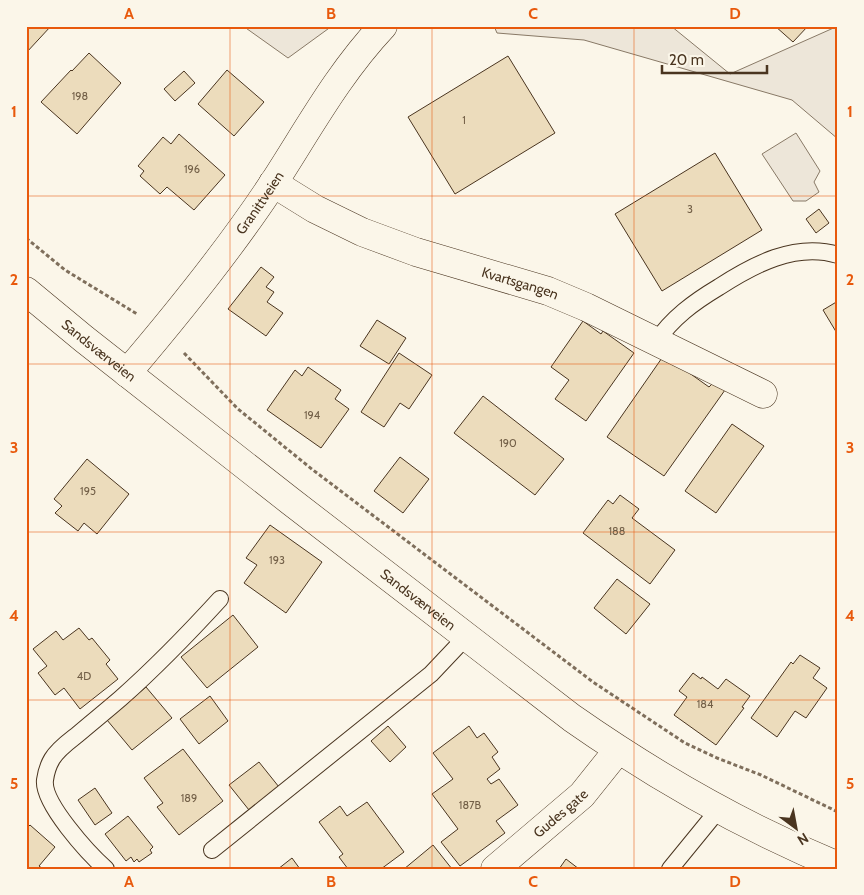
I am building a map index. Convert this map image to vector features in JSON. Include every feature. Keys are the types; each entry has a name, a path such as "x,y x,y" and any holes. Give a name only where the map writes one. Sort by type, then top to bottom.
{"street":[{"name":"Granittveien","path":"128,373 211,270 273,183 334,86 363,47 383,26"},
{"name":"Kvartsgangen","path":"273,183 315,209 362,232 416,252 548,292 586,307 763,394"},
{"name":"Sandsværveien","path":"26,291 520,680 618,750 719,809 838,866"},
{"name":"Gudes gate","path":"495,869 582,795 618,750"}],"lane":[{"path":"656,342 664,330 692,303 745,270 783,255 801,252 838,255"},
{"path":"106,869 76,837 54,809 46,793 44,781 52,758 170,653 220,599"},
{"path":"212,850 431,674 466,637"},
{"path":"670,869 719,809"}],"path":[{"path":"26,238 65,270 141,317"},
{"path":"180,350 238,409 313,470 593,682 685,743 761,775 838,812"}],"shaded area":[{"path":"243,26 332,26 288,58"},
{"path":"494,26 671,26 730,74 838,26 838,139 792,100 584,40 497,33"},
{"path":"796,133 820,171 814,182 819,192 806,201 793,201 762,154"}],"building":[{"path":"26,26 51,26 26,53"},
{"path":"775,26 808,26 793,42"},
{"path":"89,53 121,83 77,134 41,102"},
{"path":"508,56 555,133 455,194 408,117"},
{"path":"227,70 264,102 234,136 198,104"},
{"path":"184,71 195,83 175,101 164,89"},
{"path":"179,134 225,175 194,210 167,187 160,194 140,176 144,171 138,166 163,137 171,144"},
{"path":"715,153 762,230 662,291 615,214"},
{"path":"819,209 829,223 816,233 806,219"},
{"path":"261,267 274,277 266,287 274,292 267,302 283,313 266,336 228,309"},
{"path":"838,301 838,335 823,310"},
{"path":"377,320 406,338 389,364 360,346"},
{"path":"583,321 601,334 603,331 634,353 586,421 555,399 569,380 551,367"},
{"path":"399,353 432,375 409,409 400,403 384,427 361,412"},
{"path":"664,355 709,387 714,382 725,390 664,476 607,437"},
{"path":"308,367 341,390 335,399 349,409 321,448 267,410 295,370 302,376"},
{"path":"483,396 564,459 535,495 454,433"},
{"path":"732,424 764,446 716,513 685,491"},
{"path":"400,457 429,479 403,513 374,491"},
{"path":"87,459 129,494 97,534 84,523 78,531 55,513 62,506 54,499"},
{"path":"620,495 639,509 632,518 675,550 650,584 583,533 608,500 613,504"},
{"path":"270,525 322,562 286,613 244,583 257,565 246,558"},
{"path":"617,579 650,604 626,634 594,608"},
{"path":"233,615 258,647 207,688 181,657"},
{"path":"79,628 89,640 92,638 110,660 106,664 118,679 80,709 64,688 55,695 38,673 47,666 33,649 56,631 63,640"},
{"path":"800,655 820,668 813,678 827,688 806,718 795,711 777,737 751,718 791,662 793,664"},
{"path":"693,673 718,689 726,679 750,696 742,707 744,708 716,745 674,715 687,697 679,691"},
{"path":"146,687 172,718 132,750 107,720"},
{"path":"210,696 228,721 199,744 180,719"},
{"path":"388,726 406,747 390,762 371,741"},
{"path":"469,726 477,738 484,733 498,752 492,757 500,769 487,779 491,784 499,779 518,805 496,821 505,833 460,866 441,842 458,829 432,794 453,779 433,753"},
{"path":"183,749 223,801 179,835 157,807 163,803 144,778"},
{"path":"259,762 279,787 249,810 229,785"},
{"path":"95,788 112,813 95,825 78,800"},
{"path":"367,802 404,852 381,869 348,869 339,857 343,854 319,822 340,806 347,816"},
{"path":"128,816 153,847 150,850 152,853 139,862 137,859 134,862 131,857 126,861 105,834"},
{"path":"30,825 55,847 39,866 43,869 26,869 26,829"},
{"path":"433,845 452,869 404,869"},
{"path":"292,858 300,869 278,869"},
{"path":"566,859 579,869 559,869"}]}
